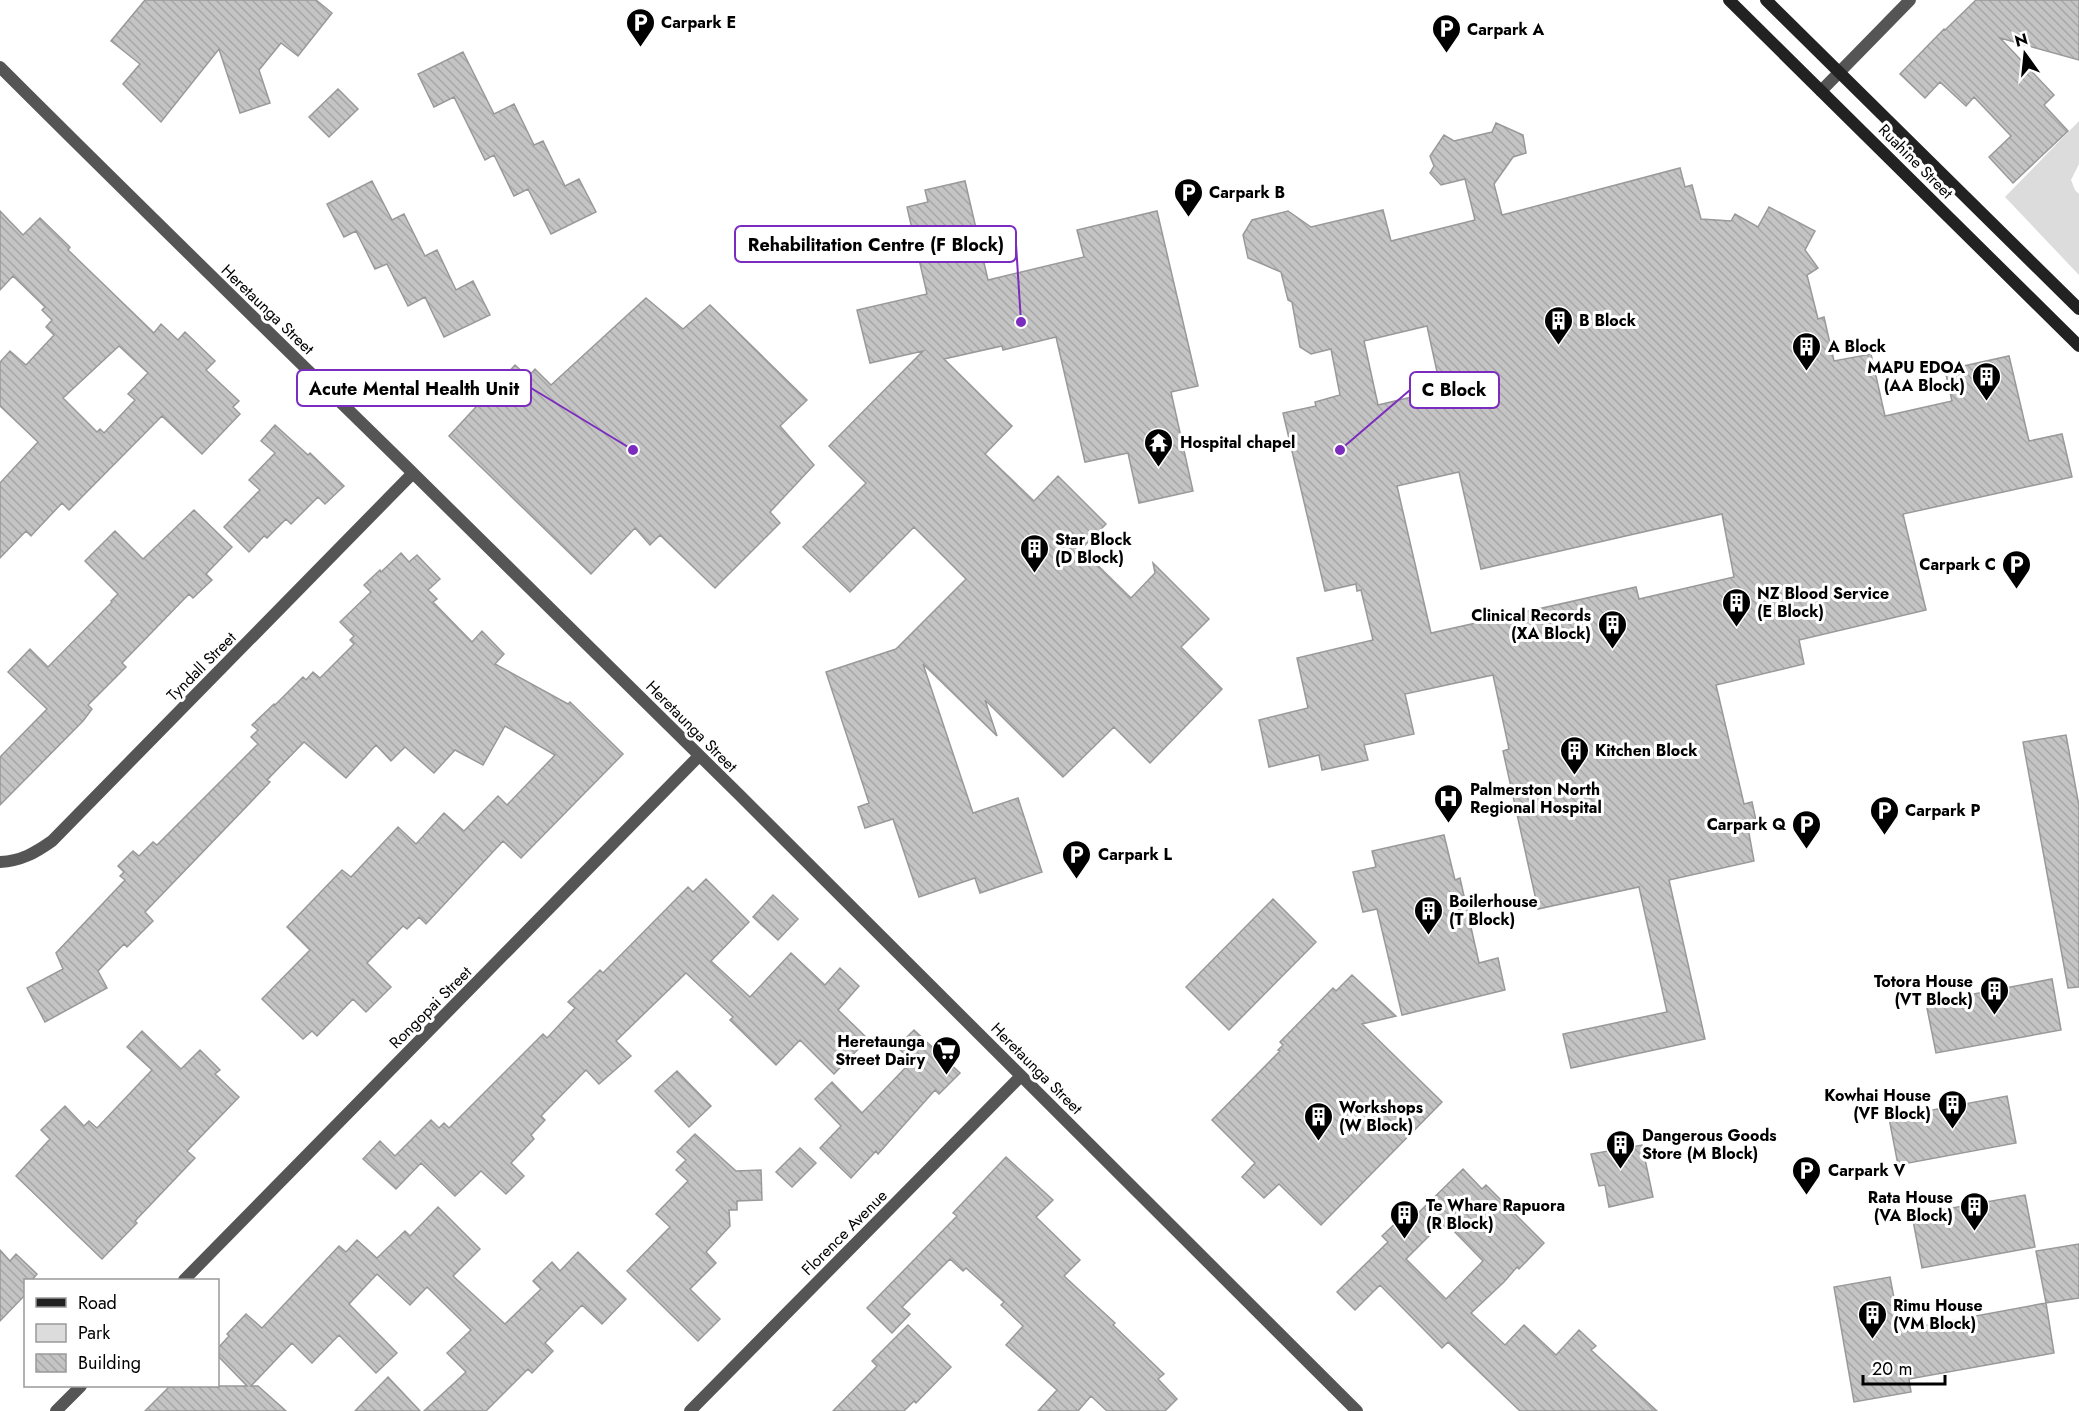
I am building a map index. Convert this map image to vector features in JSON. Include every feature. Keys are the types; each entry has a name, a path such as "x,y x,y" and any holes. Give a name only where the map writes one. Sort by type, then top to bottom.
{"main road":[{"name":"Ruahine Street","path":"1729,0 2079,345"},
{"name":"Ruahine Street","path":"1766,0 2079,309"}],"street":[{"path":"1821,91 1910,0"},
{"name":"Heretaunga Street","path":"0,67 699,756 1357,1411"},
{"name":"Tyndall Street","path":"0,862 33,855 52,841 413,473"},
{"name":"Rongopai Street","path":"186,1279 699,756"},
{"name":"Florence Avenue","path":"690,1411 1021,1076"},
{"path":"56,1411 80,1387"}],"green space":[{"path":"2079,121 2079,164 2071,180 2079,194 2079,275 2005,197"}],"building":[{"path":"145,0 316,0 332,13 298,56 281,43 259,70 270,103 240,113 219,49 161,122 123,84 140,64 111,41"},
{"path":"1976,0 2079,0 2079,60 2000,38 2054,95 2044,105 2068,131 2013,183 1989,157 2011,136 1974,97 1966,106 1940,82 1925,98 1900,74"},
{"path":"463,52 494,114 514,104 534,145 543,141 565,186 579,179 596,212 551,234 528,189 514,196 494,155 485,160 454,97 434,107 418,74"},
{"path":"338,89 358,109 329,137 309,117"},
{"path":"1496,123 1523,135 1526,153 1513,157 1494,184 1502,215 1680,168 1685,187 1692,185 1701,219 1731,221 1735,214 1758,227 1769,207 1815,231 1805,250 1818,268 1807,275 1818,319 1824,317 1834,361 1871,354 1885,416 1952,401 1945,370 2009,356 2029,441 2062,434 2072,477 1903,514 1926,610 1799,640 1804,664 1716,685 1744,804 1752,802 1757,825 1748,828 1754,861 1669,880 1705,1039 1571,1068 1563,1034 1667,1012 1639,887 1538,909 1503,751 1509,749 1493,675 1405,694 1414,734 1364,745 1368,760 1322,770 1319,755 1269,767 1259,720 1308,708 1297,658 1373,640 1361,590 1357,591 1356,584 1325,591 1283,413 1316,406 1315,402 1340,395 1331,349 1311,354 1300,347 1292,302 1288,300 1281,272 1248,258 1243,235 1252,220 1288,211 1311,227 1383,210 1391,241 1475,220 1465,179 1441,185 1430,173 1434,166 1430,156 1444,135 1454,141 1492,132","holes":["1427,326 1441,390 1378,405 1364,341","1459,472 1481,569 1722,514 1734,577 1639,599 1636,587 1431,633 1397,486"]},
{"path":"372,181 392,220 404,214 425,256 437,250 456,290 473,281 490,315 444,337 425,297 408,306 387,264 375,269 356,231 344,237 327,204"},
{"path":"965,181 988,280 1084,257 1077,230 1157,211 1198,386 1171,392 1193,491 1139,503 1128,453 1085,462 1056,337 1003,350 1002,346 944,359 1012,426 985,454 1034,501 1058,476 1106,524 1081,549 1131,598 1155,573 1153,563 1209,619 1181,647 1222,689 1150,763 1114,727 1063,777 985,700 997,736 923,664 973,813 1018,798 1042,872 980,893 975,878 919,897 893,819 865,828 858,807 869,803 826,672 896,649 966,579 914,527 850,592 803,547 866,483 829,446 923,351 870,363 857,310 927,294 907,207 928,202 925,190"},
{"path":"0,211 23,235 40,218 70,247 68,250 154,333 161,324 178,340 185,332 215,361 206,370 239,401 233,407 240,414 202,454 162,416 69,510 62,503 31,536 26,531 0,558 0,483 38,442 0,406 0,362 10,351 26,365 54,335 46,327 52,320 42,310 45,307 13,276 0,290","holes":["119,346 148,373 128,394 135,400 104,433 100,429 97,432 63,398"]},
{"path":"646,298 683,329 710,305 807,400 780,426 814,465 770,512 780,523 715,588 660,535 650,545 635,528 591,574 449,436 515,365 528,377 535,369 551,385"},
{"path":"275,425 308,455 310,453 344,486 325,504 318,497 291,524 286,519 267,538 264,536 249,552 224,527 260,490 249,480 275,453 261,441"},
{"path":"194,510 232,547 206,574 212,580 193,598 189,594 122,663 126,667 88,705 92,709 83,721 0,805 0,757 47,709 8,672 30,649 48,667 112,602 118,594 85,561 115,531 143,559"},
{"path":"401,553 409,562 417,555 440,579 428,590 437,599 433,602 472,642 482,631 504,654 495,664 568,704 570,702 623,754 521,858 503,841 426,924 419,917 407,929 403,926 367,963 391,987 366,1012 353,999 317,1036 312,1031 303,1039 262,999 310,950 287,927 342,870 351,877 398,827 416,844 444,813 464,831 498,796 507,805 555,755 505,726 483,765 455,750 434,773 405,747 391,761 376,745 346,778 304,742 267,780 270,782 145,912 153,921 127,947 124,944 98,971 107,988 45,1022 27,988 63,969 56,953 125,880 120,876 124,872 118,866 133,851 139,856 153,842 157,845 258,744 251,737 258,730 252,725 303,677 306,680 313,672 320,678 354,644 350,640 354,636 340,622 371,592 364,585"},
{"path":"2066,735 2079,806 2079,987 2068,988 2023,742"},
{"name":"Boilerhouse (T Block)","path":"1444,835 1455,880 1460,878 1479,963 1498,958 1505,990 1402,1015 1377,909 1363,912 1353,872 1376,867 1372,851"},
{"path":"706,879 749,922 711,961 750,997 791,953 825,985 840,968 859,986 838,1010 868,1039 834,1074 800,1040 776,1065 730,1020 733,1017 686,973 616,1041 631,1056 599,1084 586,1070 541,1116 545,1120 531,1135 534,1139 511,1163 524,1176 506,1194 481,1171 455,1196 421,1163 396,1189 363,1159 380,1141 395,1156 431,1120 439,1128 444,1123 449,1128 543,1034 547,1038 575,1008 568,1002 600,970 603,973 688,887 693,892"},
{"path":"773,895 798,919 778,940 753,917"},
{"path":"1273,899 1316,942 1229,1030 1186,987"},
{"name":"Workshops (W Block)","path":"1352,975 1396,1016 1362,1024 1442,1102 1321,1225 1279,1184 1264,1198 1242,1177 1255,1163 1212,1120 1280,1051 1278,1050 1283,1045 1280,1042 1333,988 1336,991"},
{"name":"Totora House (VT Block)","path":"2052,979 2061,1030 1936,1053 1926,1003"},
{"path":"914,1030 960,1073 939,1094 935,1090 878,1154 876,1151 851,1178 820,1148 841,1126 815,1099 832,1082 862,1113 907,1066 904,1063 909,1058 897,1047"},
{"path":"142,1031 181,1069 200,1050 220,1070 215,1074 239,1097 187,1151 195,1158 102,1259 16,1176 50,1139 41,1130 65,1106 84,1126 89,1121 97,1128 152,1070 127,1047"},
{"path":"677,1071 711,1106 689,1127 655,1091"},
{"name":"Kowhai House (VF Block)","path":"2007,1096 2016,1143 1898,1165 1889,1118"},
{"path":"695,1134 736,1171 761,1170 762,1200 737,1201 737,1210 729,1210 730,1226 706,1252 716,1263 690,1289 720,1319 698,1341 627,1271 670,1227 656,1214 688,1181 676,1170 686,1160 677,1152"},
{"name":"Dangerous Goods Store (M Block)","path":"1642,1145 1653,1197 1609,1207 1605,1185 1599,1186 1591,1154"},
{"path":"800,1148 816,1163 792,1187 776,1172"},
{"path":"1006,1157 1053,1200 1036,1217 1080,1260 1064,1276 1115,1323 1113,1325 1164,1374 1158,1379 1177,1399 1165,1411 1107,1411 1091,1396 1078,1411 1038,1411 1057,1390 1006,1345 1023,1326 1001,1305 1004,1302 966,1268 963,1271 950,1259 902,1307 910,1314 892,1333 867,1308 957,1216 953,1213"},
{"path":"1463,1169 1482,1189 1486,1185 1544,1243 1471,1313 1505,1345 1524,1325 1556,1355 1579,1330 1596,1346 1591,1350 1657,1411 1520,1411 1448,1342 1442,1348 1380,1285 1355,1310 1337,1292 1388,1242 1382,1236 1403,1216 1409,1222","holes":["1441,1224 1444,1227 1447,1224 1483,1261 1446,1299 1406,1259"]},
{"name":"Rata House (VA Block)","path":"2025,1195 2035,1247 1922,1268 1912,1215"},
{"path":"438,1207 480,1249 453,1276 505,1324 541,1289 533,1281 552,1262 560,1271 578,1252 626,1299 602,1324 582,1305 545,1343 553,1351 532,1373 528,1369 486,1411 424,1411 466,1372 447,1353 471,1330 427,1287 410,1305 377,1274 349,1304 397,1353 376,1373 339,1335 312,1363 292,1343 251,1386 258,1386 286,1411 145,1411 169,1387 247,1386 219,1357 219,1347 229,1336 227,1334 246,1314 262,1328 339,1246 346,1252 357,1240 377,1258 405,1231 410,1236"},
{"path":"2079,1244 2079,1298 2046,1303 2036,1251"},
{"path":"0,1250 10,1261 16,1254 37,1274 33,1279 24,1279 24,1296 0,1321"},
{"path":"1890,1277 1900,1330 2046,1303 2054,1353 1909,1379 1911,1392 1854,1402 1834,1287"},
{"path":"908,1325 951,1367 916,1403 914,1401 904,1411 833,1411 877,1366 872,1361"},
{"path":"388,1377 420,1411 355,1411"}],"place":[{"name":"Carpark E","path":"640,48"},
{"name":"Carpark A","path":"1446,54"},
{"name":"Carpark B","path":"1188,218"},
{"name":"Rehabilitation Centre (F Block)","path":"1021,322"},
{"name":"B Block","path":"1558,346"},
{"name":"A Block","path":"1807,372"},
{"name":"MAPU EDOA (AA Block)","path":"1986,402"},
{"name":"Acute Mental Health Unit","path":"633,450"},
{"name":"C Block","path":"1340,450"},
{"name":"Hospital chapel","path":"1159,468"},
{"name":"Star Block (D Block)","path":"1034,574"},
{"name":"Carpark C","path":"2017,590"},
{"name":"NZ Blood Service (E Block)","path":"1736,628"},
{"name":"Clinical Records (XA Block)","path":"1612,650"},
{"name":"Kitchen Block","path":"1574,776"},
{"name":"Palmerston North Regional Hospital","path":"1449,824"},
{"name":"Carpark P","path":"1884,836"},
{"name":"Carpark Q","path":"1807,850"},
{"name":"Carpark L","path":"1077,880"},
{"name":"Boilerhouse (T Block)","path":"1428,936"},
{"name":"Totora House (VT Block)","path":"1994,1016"},
{"name":"Heretaunga Street Dairy","path":"946,1076"},
{"name":"Kowhai House (VF Block)","path":"1952,1130"},
{"name":"Workshops (W Block)","path":"1318,1142"},
{"name":"Dangerous Goods Store (M Block)","path":"1621,1170"},
{"name":"Carpark V","path":"1807,1196"},
{"name":"Rata House (VA Block)","path":"1974,1232"},
{"name":"Te Whare Rapuora (R Block)","path":"1405,1240"},
{"name":"Rimu House (VM Block)","path":"1872,1340"}]}
